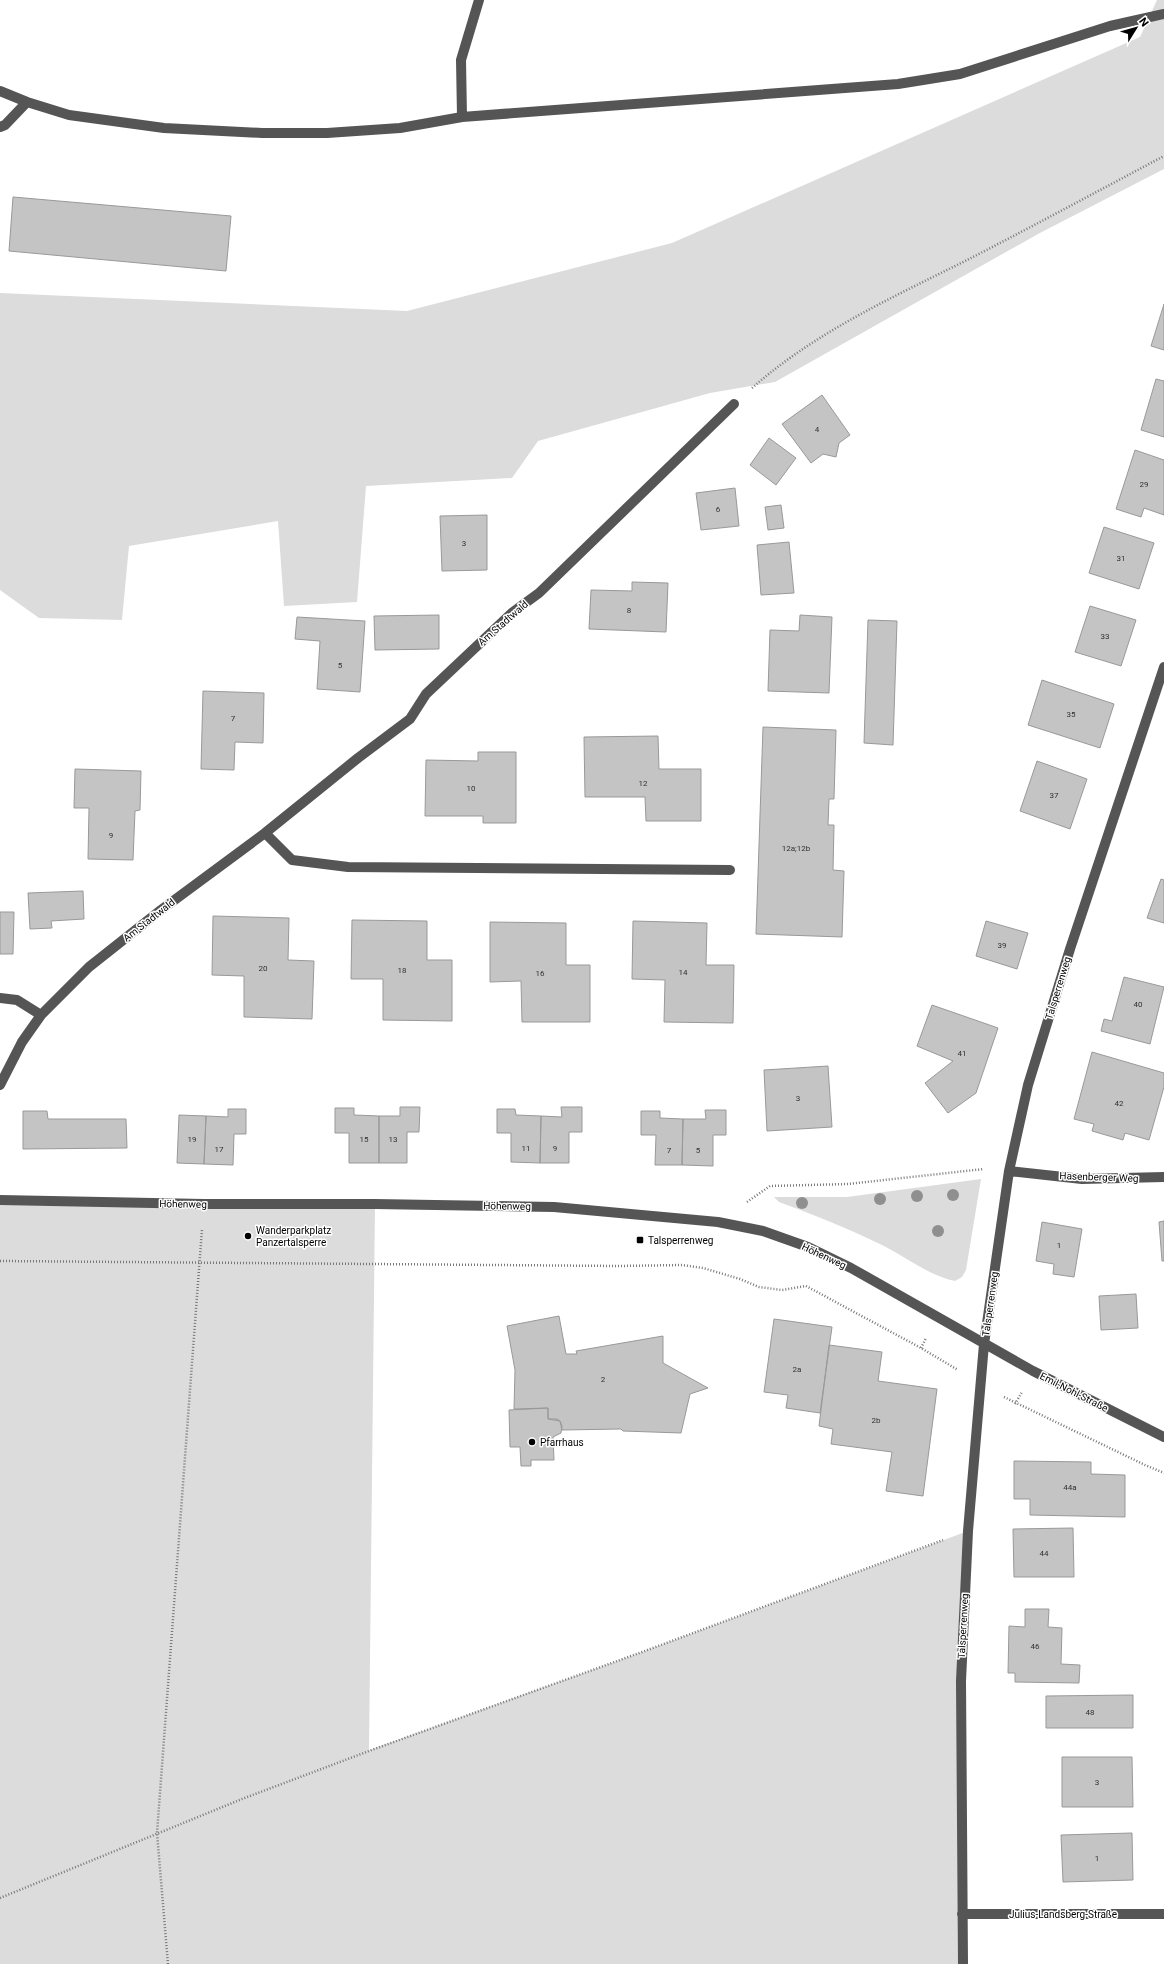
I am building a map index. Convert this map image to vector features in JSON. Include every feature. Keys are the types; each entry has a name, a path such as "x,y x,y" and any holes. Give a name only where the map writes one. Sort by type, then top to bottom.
{"street":[{"path":"462,117 461,60 479,0"},
{"path":"0,91 27,102 69,115 164,128 262,133 327,133 400,128 462,117 898,84 960,74 1110,26 1164,14"},
{"path":"0,127 5,125 27,102"},
{"name":"Am Stadtwald","path":"0,1085 22,1042 41,1015 89,967 161,910 265,834 358,758 410,719 426,694 513,612 539,593 734,404"},
{"name":"Talsperrenweg","path":"963,1964 961,1681 968,1531 984,1344 1009,1172 1028,1085 1070,949 1164,667"},
{"path":"265,834 292,860 348,867 730,870"},
{"path":"0,998 17,1000 41,1015"},
{"name":"Hasenberger Weg","path":"1009,1172 1082,1179 1164,1177"},
{"name":"Höhenweg","path":"0,1200 204,1204 554,1206 718,1222 763,1231 808,1247 851,1268 984,1344"},
{"name":"Emil-Nohl-Straße","path":"984,1344 1033,1371 1164,1437"},
{"name":"Julius-Landsberg-Straße","path":"962,1914 1164,1914"}],"path":[{"path":"734,404 765,377 812,342 883,302 974,257 1164,156"},
{"path":"718,1222 770,1186 856,1183 988,1168 1009,1172"},
{"path":"168,1964 156,1833 204,1204"},
{"path":"0,1261 619,1266 682,1265 732,1277 759,1288 782,1290 806,1286"},
{"path":"0,1898 156,1833 369,1751 968,1531"}],"shaded area":[{"path":"1157,0 1164,0 1164,169 1038,234 775,382 710,393 538,441 512,478 366,486 357,602 284,606 278,521 129,546 122,620 39,618 0,590 0,293 407,311 672,243 1140,37"},
{"path":"981,1179 966,1270 962,1277 955,1281 946,1279 928,1271 884,1246 858,1234 779,1202 774,1197 847,1197"},
{"path":"0,1200 375,1204 369,1750 642,1652 968,1531 961,1681 963,1964 0,1964"}],"building":[{"path":"13,197 231,216 226,271 9,251"},
{"path":"1164,304 1164,350 1151,346"},
{"path":"1156,379 1164,381 1164,437 1141,430"},
{"path":"822,395 850,435 839,443 836,457 823,454 811,463 782,424"},
{"path":"769,438 796,458 776,485 750,465"},
{"path":"1135,450 1164,460 1164,515 1144,508 1141,517 1116,509"},
{"path":"735,488 739,526 701,530 696,493"},
{"path":"781,505 784,528 768,530 765,507"},
{"path":"487,515 487,570 442,571 440,516"},
{"path":"1104,527 1154,543 1139,589 1089,573"},
{"path":"789,542 794,593 761,595 757,545"},
{"path":"632,582 668,583 666,632 589,629 591,590 632,591"},
{"path":"1090,606 1136,620 1121,666 1075,652"},
{"path":"439,615 439,649 375,650 374,616"},
{"path":"800,615 832,617 829,693 768,691 770,630 799,631"},
{"path":"297,617 365,621 360,692 317,689 320,641 295,639"},
{"path":"868,620 897,621 893,745 864,743"},
{"path":"1042,680 1114,704 1100,748 1028,725"},
{"path":"203,691 264,693 263,743 235,742 234,770 201,769"},
{"path":"763,727 836,730 834,799 829,799 828,825 834,825 833,870 844,871 842,937 756,934"},
{"path":"658,736 659,769 701,769 701,821 646,821 645,797 585,797 584,737"},
{"path":"478,752 516,752 516,823 483,823 483,816 425,816 426,760 478,761"},
{"path":"1037,761 1087,779 1070,829 1020,811"},
{"path":"75,769 141,771 140,810 135,811 133,860 88,859 89,808 74,808"},
{"path":"1161,879 1164,880 1164,923 1147,918"},
{"path":"83,891 84,919 51,921 52,928 30,929 28,893"},
{"path":"0,912 14,912 13,954 0,954"},
{"path":"213,916 289,918 288,960 314,961 312,1019 244,1017 244,976 212,975"},
{"path":"352,920 427,921 427,960 452,960 452,1021 383,1020 383,979 351,979"},
{"path":"633,921 707,923 706,965 734,965 733,1023 664,1022 665,980 632,979"},
{"path":"986,921 1028,933 1017,969 976,956"},
{"path":"490,922 566,923 566,965 590,965 590,1022 522,1022 521,981 490,982"},
{"path":"1124,977 1164,987 1150,1044 1101,1031 1104,1019 1112,1021"},
{"path":"932,1005 998,1028 976,1093 948,1113 925,1083 953,1061 917,1046"},
{"path":"1092,1052 1164,1073 1164,1087 1149,1140 1125,1133 1123,1140 1092,1131 1094,1124 1074,1119"},
{"path":"828,1066 832,1127 767,1131 764,1070"},
{"path":"400,1107 420,1107 419,1132 407,1132 407,1163 379,1163 379,1116 400,1116"},
{"path":"561,1107 582,1107 582,1132 569,1132 569,1163 540,1163 541,1116 562,1117"},
{"path":"335,1108 354,1108 354,1115 379,1116 379,1163 349,1163 349,1133 335,1133"},
{"path":"228,1109 246,1109 246,1134 234,1134 233,1165 204,1164 206,1116 228,1117"},
{"path":"497,1109 515,1109 516,1115 541,1116 540,1163 511,1162 511,1133 497,1133"},
{"path":"705,1110 726,1110 726,1135 713,1135 713,1166 682,1165 683,1119 706,1119"},
{"path":"23,1111 47,1111 48,1119 126,1119 127,1148 23,1149"},
{"path":"641,1111 660,1111 660,1118 683,1119 682,1165 655,1165 656,1135 641,1135"},
{"path":"179,1115 206,1116 204,1164 177,1163"},
{"path":"1164,1221 1164,1261 1162,1261 1159,1222"},
{"path":"1042,1222 1082,1229 1074,1277 1053,1274 1054,1264 1036,1261"},
{"path":"1136,1294 1138,1328 1101,1330 1099,1296"},
{"path":"559,1316 566,1354 577,1354 576,1351 663,1336 663,1363 708,1388 690,1394 681,1433 623,1431 621,1429 562,1430 560,1421 548,1419 548,1408 514,1409 515,1370 507,1326"},
{"path":"774,1319 832,1327 820,1413 786,1408 788,1395 764,1392"},
{"path":"829,1345 882,1352 878,1381 937,1389 923,1496 886,1491 892,1452 831,1444 833,1429 819,1426"},
{"name":"Pfarrhaus","path":"548,1408 548,1419 557,1419 560,1421 562,1426 561,1433 553,1437 554,1460 531,1460 531,1466 521,1466 520,1447 510,1447 509,1410"},
{"path":"1014,1461 1091,1462 1091,1474 1125,1475 1125,1517 1030,1515 1030,1499 1014,1499"},
{"path":"1073,1528 1074,1577 1014,1577 1013,1529"},
{"path":"1025,1609 1049,1609 1048,1627 1062,1628 1061,1664 1080,1665 1079,1683 1015,1682 1015,1673 1008,1673 1009,1626 1025,1627"},
{"path":"1133,1695 1133,1728 1046,1728 1046,1696"},
{"path":"1062,1757 1132,1757 1133,1807 1062,1807"},
{"path":"1132,1833 1133,1880 1063,1882 1061,1835"}],"place":[{"name":"Wanderparkplatz Panzertalsperre","path":"248,1236"},
{"name":"Talsperrenweg","path":"640,1240"},
{"name":"Pfarrhaus","path":"532,1442"}]}
